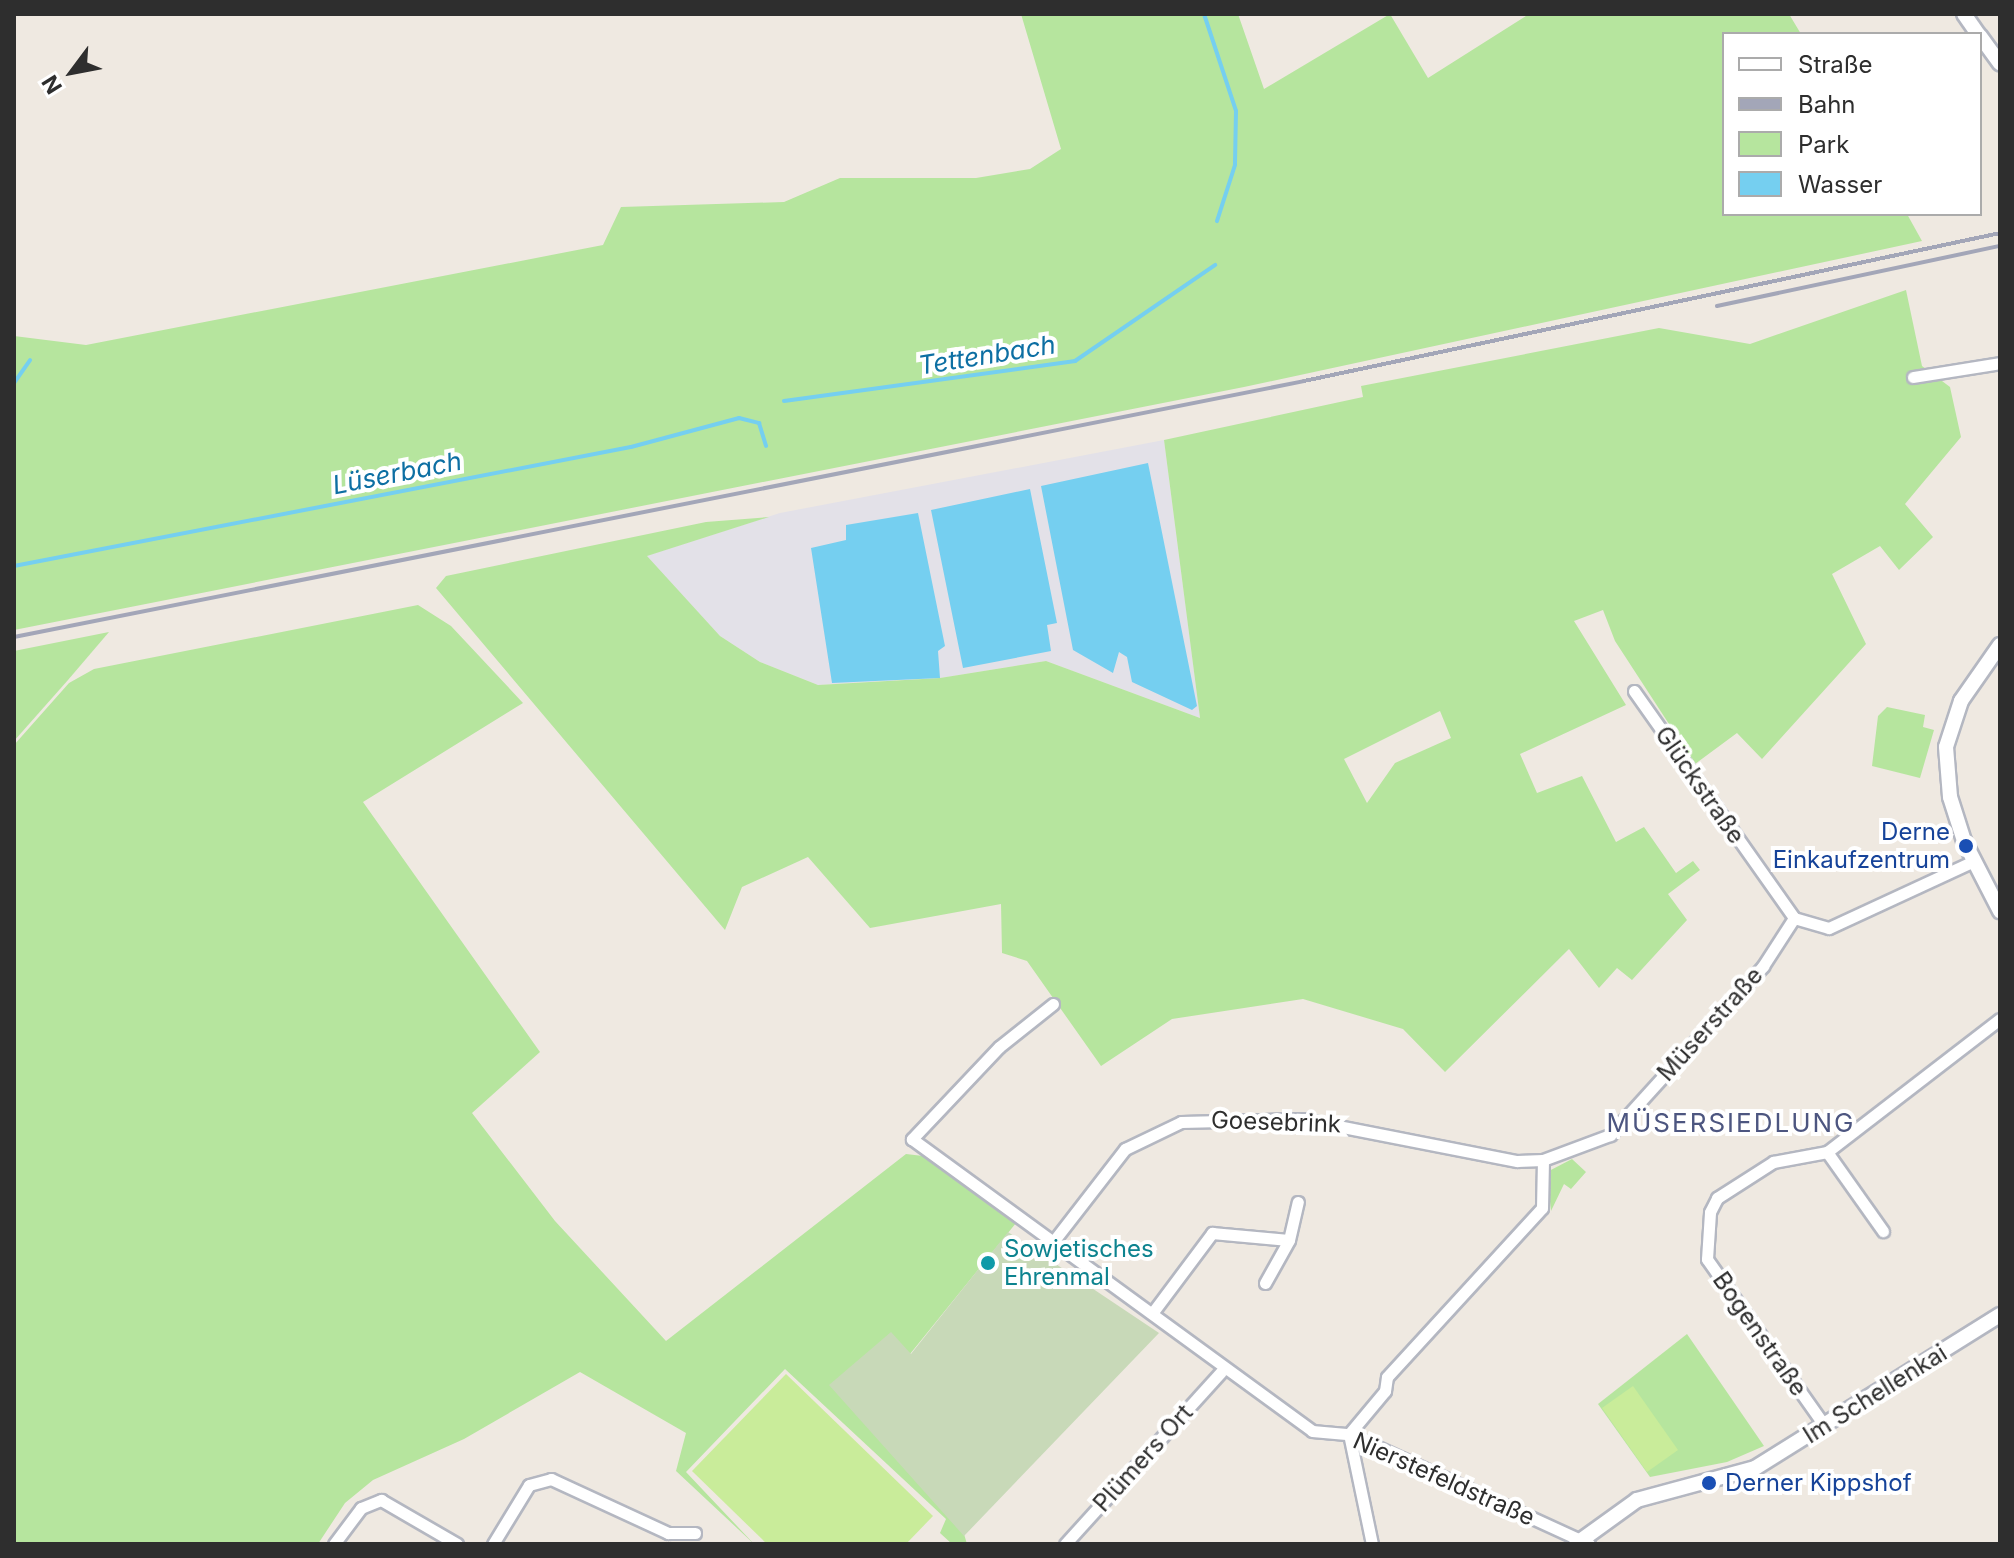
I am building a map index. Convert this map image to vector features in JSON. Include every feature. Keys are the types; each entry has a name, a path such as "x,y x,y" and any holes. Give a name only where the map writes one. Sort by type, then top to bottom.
{"street":[{"path":"1964,14 1977,32"},
{"path":"1982,39 2000,64"},
{"path":"1913,377 2000,363"},
{"path":"2000,645 1961,701 1946,747 1950,797 1972,862 2000,911"},
{"name":"Glückstraße","path":"1634,691 1794,918"},
{"path":"1794,918 1829,928 1972,862"},
{"name":"Müserstraße","path":"1543,1160 1610,1135 1763,966 1794,918"},
{"name":"Nierstefeldstraße","path":"1053,1004 999,1047 912,1139 1056,1238 1213,1356 1221,1372 1312,1431 1349,1434 1582,1543"},
{"name":"Bogenstraße","path":"1824,1425 1707,1259 1704,1234 1717,1198 1773,1162 1827,1152 2000,1019"},
{"name":"Goesebrink","path":"1056,1238 1125,1149 1181,1122 1302,1119 1517,1161 1543,1160"},
{"path":"1827,1152 1883,1231"},
{"path":"1372,1544 1349,1434 1385,1391 1387,1377 1542,1208 1543,1160"},
{"path":"1265,1283 1289,1240 1298,1202"},
{"path":"1153,1312 1212,1233 1289,1240"},
{"name":"Im Schellenkai","path":"1582,1543 1637,1500 1755,1468 2000,1315"},
{"name":"Plümers Ort","path":"1065,1544 1221,1372"},
{"path":"493,1544 529,1485 551,1479 668,1533 695,1533"},
{"path":"334,1544 361,1508 381,1500 457,1544"}],"shaded area":[{"path":"1164,440 1200,718 1046,661 940,678 818,685 760,662 720,636 646,556 780,513"}],"green space":[{"path":"1021,14 1238,14 1264,89 1390,14 1428,78 1529,14 1789,14 1800,32 1722,32 1722,216 1908,216 1922,241 1244,387 14,630 14,336 86,345 603,245 621,207 784,202 840,178 976,178 1030,169 1061,149"},
{"path":"1906,290 1922,366 1950,387 1961,437 1905,504 1933,537 1899,570 1880,546 1832,574 1866,644 1762,759 1737,733 1695,764 1615,641 1603,610 1574,621 1626,705 1520,754 1537,793 1582,776 1616,842 1644,827 1676,873 1693,861 1700,870 1668,894 1687,920 1632,980 1617,968 1599,988 1569,949 1445,1072 1403,1029 1303,999 1172,1019 1101,1066 1027,961 1002,953 1001,904 870,928 808,857 742,887 725,930 436,588 446,576 706,522 769,517 647,556 720,636 760,662 818,685 940,678 1046,661 1200,718 1164,440 1363,397 1361,386 1659,328 1750,344","holes":["1440,711 1451,738 1395,763 1367,803 1344,759"]},
{"path":"418,605 451,626 523,703 363,802 540,1052 472,1113 555,1221 666,1341 906,1154 923,1156 1016,1223 910,1354 967,1544 952,1544 940,1533 946,1519 785,1369 686,1472 754,1544 676,1471 686,1433 580,1372 464,1439 373,1480 345,1503 318,1544 14,1544 14,745 69,683 94,669"},
{"path":"109,632 68,680 14,741 14,651"},
{"path":"1887,707 1925,715 1923,727 1934,730 1920,778 1872,766 1878,716"},
{"path":"1572,1159 1586,1172 1571,1189 1564,1184 1551,1211 1547,1172"},
{"path":"1008,1232 1159,1333 964,1536 829,1385 891,1332 911,1354"},
{"path":"1687,1334 1764,1446 1727,1462 1650,1477 1598,1404"},
{"path":"786,1374 933,1516 906,1544 767,1544 692,1471"},
{"path":"1633,1386 1678,1450 1647,1472 1602,1408"}],"water":[{"path":"1148,463 1197,706 1192,710 1132,682 1127,657 1119,652 1113,673 1073,650 1041,486"},
{"path":"1030,489 1057,623 1047,625 1051,651 963,668 931,510"},
{"path":"918,513 945,646 938,651 940,678 832,683 811,548 846,540 846,525"}],"waterway":[{"name":"Tettenbach","path":"1204,14 1236,111 1235,165 1217,221"},
{"name":"Tettenbach","path":"784,401 1075,361 1215,265"},
{"path":"14,383 30,360"},
{"name":"Lüserbach","path":"14,566 631,447 739,418 759,423 766,446"}],"railway":[{"path":"14,637 1304,381 2000,233"},
{"path":"1717,306 2000,246"}],"place":[{"name":"Derne Einkaufzentrum","path":"1966,846"},
{"name":"Sowjetisches Ehrenmal","path":"988,1263"},
{"name":"Derner Kippshof","path":"1709,1483"}],"district":[{"name":"MÜSERSIEDLUNG","path":"1731,1123"}]}
